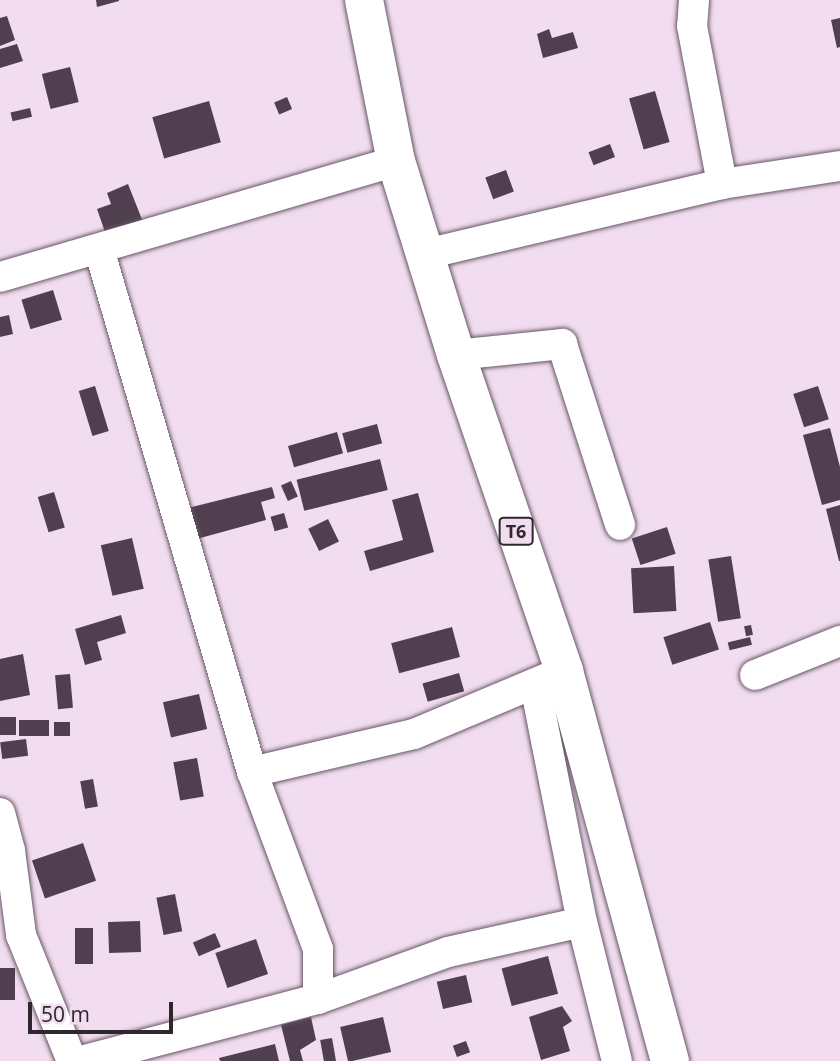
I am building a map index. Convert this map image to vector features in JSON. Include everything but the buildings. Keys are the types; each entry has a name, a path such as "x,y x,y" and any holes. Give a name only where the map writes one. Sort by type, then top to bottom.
{"highway":[{"name":"T6","path":"364,0 396,161 456,355 549,678 670,1061"}],"street":[{"path":"694,0 692,26 722,184"},
{"path":"0,277 396,161"},
{"path":"426,254 722,184 840,166"},
{"path":"99,249 252,772 318,949 318,999"},
{"path":"456,355 562,344 620,525"},
{"path":"755,675 840,641"},
{"path":"252,772 414,734 549,678 582,922 617,1061"},
{"path":"0,813 10,851 21,935 72,1061"},
{"path":"81,1061 318,999 449,953 582,922"}]}
